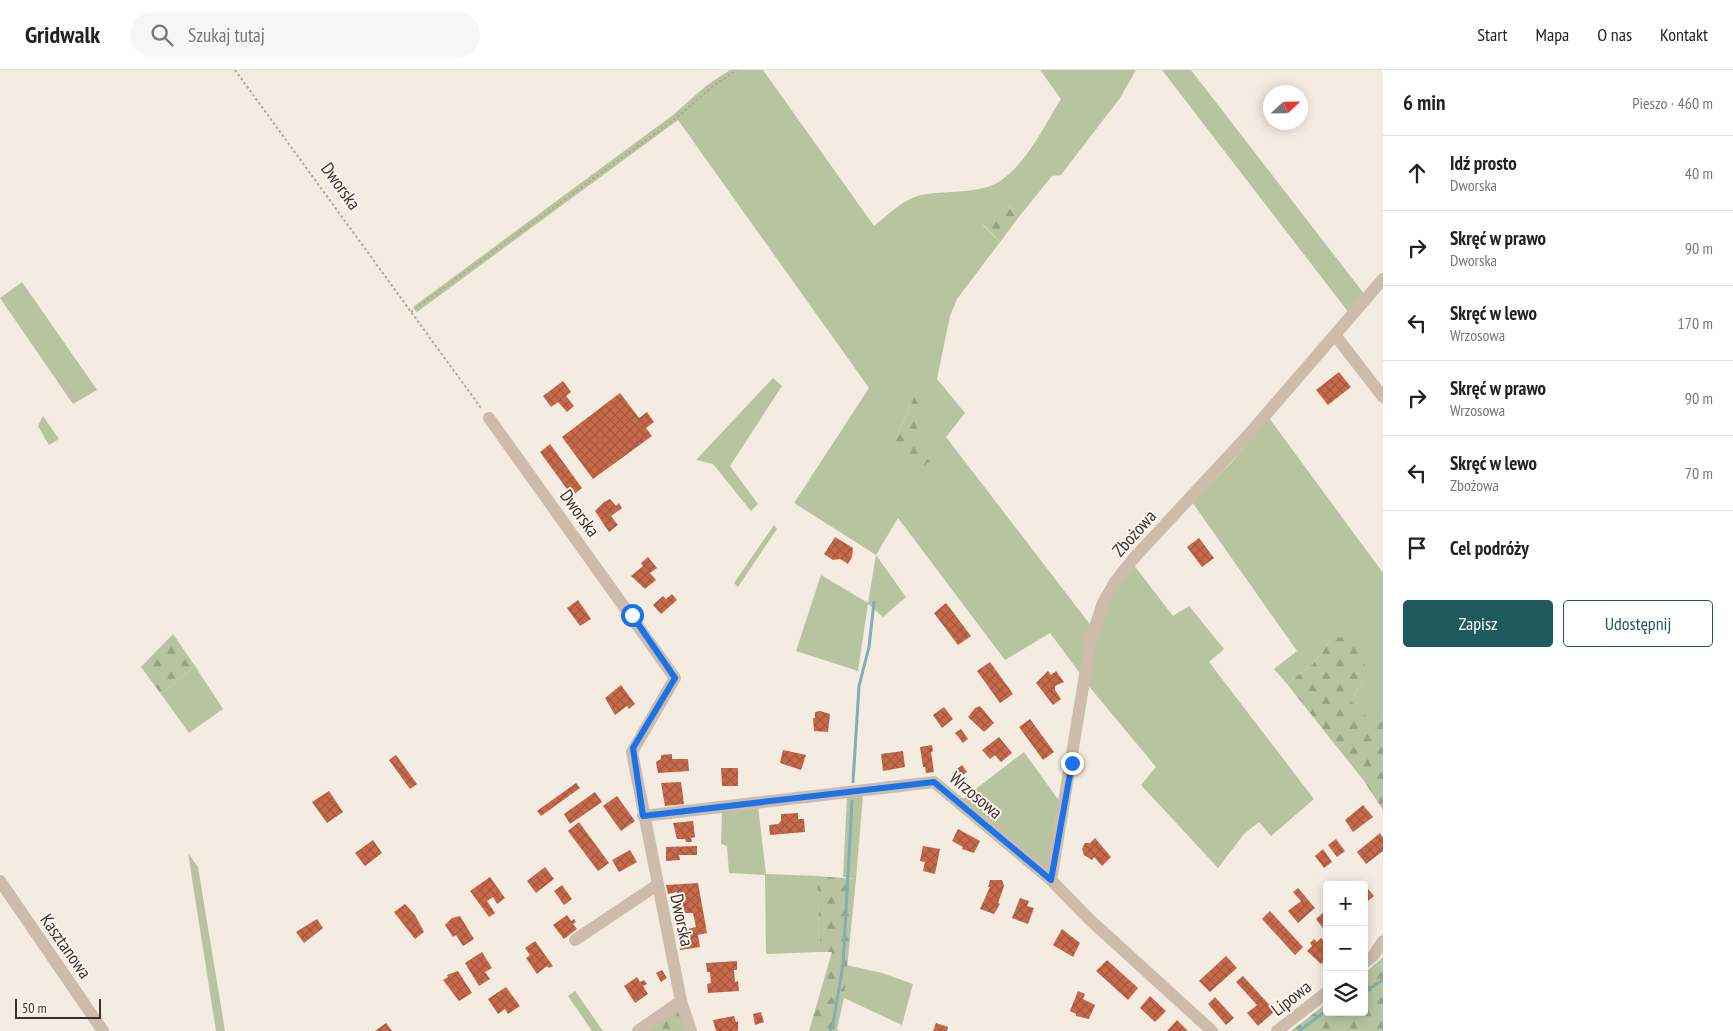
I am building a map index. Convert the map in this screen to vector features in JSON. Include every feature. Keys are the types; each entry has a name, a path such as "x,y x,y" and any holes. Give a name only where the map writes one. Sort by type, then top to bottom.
{"street":[{"name":"Zbożowa","path":"1051,880 1091,639 1103,603 1115,582 1134,558 1244,439 1383,279"},
{"path":"1335,335 1383,397"},
{"name":"Dworska","path":"489,418 675,678 633,748 643,816 657,885 681,1001 691,1031"},
{"name":"Wrzosowa","path":"643,816 934,782 1051,880 1102,931 1212,1031"},
{"name":"Kasztanowa","path":"0,881 103,1031"},
{"path":"575,940 657,885"},
{"path":"1368,960 1374,955 1383,941"},
{"name":"Lipowa","path":"1277,1031 1323,995"},
{"path":"638,1031 681,1001"}],"path":[{"name":"Dworska","path":"235,70 489,418"},
{"path":"411,312 676,118 713,86 737,70"}],"green space":[{"path":"730,70 763,70 874,226 912,198 928,194 985,188 1003,179 1012,171 1035,142 1061,99 1040,70 1136,70 1120,98 1061,175 1052,176 1018,218 1009,206 983,225 1000,242 957,299 950,316 937,379 965,413 946,437 1092,627 1082,676 1050,633 1005,660 898,518 876,555 794,503 869,388 678,120 417,312 413,307 673,115 707,85","holes":["916,392 917,420 914,442 920,469 894,443"]},
{"path":"1162,70 1191,70 1365,295 1349,313"},
{"path":"1009,206 1018,218 1000,242 983,224"},
{"path":"22,282 97,390 73,404 0,298"},
{"path":"773,378 782,386 730,466 758,504 751,511 713,464 696,460"},
{"path":"916,392 922,397 914,442 935,457 919,470 894,443"},
{"path":"43,416 59,439 49,445 38,426"},
{"path":"1269,418 1383,573 1383,717 1376,727 1351,701 1364,679 1332,638 1313,664 1287,684 1274,669 1297,651 1192,502 1232,462"},
{"path":"774,525 777,529 738,587 734,583"},
{"path":"876,555 906,597 883,617 868,604 858,671 796,651 821,575 868,603"},
{"path":"1133,564 1173,616 1189,606 1224,649 1209,662 1314,799 1271,836 1259,822 1244,834 1218,868 1141,785 1156,767 1087,684 1090,661 1107,605"},
{"path":"173,634 195,666 161,694 141,667"},
{"path":"1345,637 1365,657 1364,679 1351,701 1376,726 1383,717 1383,810 1364,781 1287,684 1313,664 1332,638"},
{"path":"195,666 223,709 189,733 161,694"},
{"path":"1024,752 1060,802 1048,868 1041,869 960,801"},
{"path":"863,795 856,879 843,877 847,796"},
{"path":"758,806 766,874 817,876 820,952 766,954 765,875 729,873 727,846 721,844 722,811"},
{"path":"188,853 198,867 225,1031 216,1031"},
{"path":"817,876 856,879 844,998 837,1029 839,1031 809,1031 832,952 820,952"},
{"path":"1383,957 1383,1031 1291,1031 1323,1006 1323,1016 1368,1016 1368,970"},
{"path":"846,965 882,973 913,984 902,1025 844,998"},
{"path":"575,991 603,1031 592,1031 568,996"},
{"path":"680,1008 687,1031 646,1031"}],"building":[{"path":"1339,372 1351,387 1328,405 1316,390"},
{"path":"563,381 571,392 566,396 574,406 567,412 558,402 551,407 543,396"},
{"path":"620,393 639,418 647,412 654,422 646,428 652,436 593,479 562,437"},
{"path":"550,444 582,488 572,496 540,452"},
{"path":"610,499 616,506 619,503 622,508 611,516 618,525 609,532 595,511"},
{"path":"835,537 853,548 852,557 848,564 840,559 833,560 824,554"},
{"path":"1199,538 1214,558 1202,567 1187,547"},
{"path":"648,557 657,568 650,573 656,580 645,589 631,576 643,566 641,563"},
{"path":"672,594 677,600 661,614 653,605 663,596 666,599"},
{"path":"578,600 591,619 580,626 567,608"},
{"path":"946,603 971,636 958,645 934,613"},
{"path":"990,662 1013,694 1000,703 977,671"},
{"path":"1048,671 1051,675 1056,671 1064,682 1055,686 1055,690 1061,699 1053,705 1036,683"},
{"path":"621,685 635,704 629,709 627,706 615,715 605,698"},
{"path":"980,706 994,723 984,732 968,717 975,708"},
{"path":"944,707 953,719 942,728 933,715"},
{"path":"820,711 830,714 828,732 814,731 813,718 815,718 815,712"},
{"path":"1030,719 1054,752 1043,760 1019,727"},
{"path":"961,729 968,739 963,743 955,733"},
{"path":"999,737 1012,753 1001,762 995,755 990,759 982,750"},
{"path":"932,745 933,751 931,752 934,772 926,773 925,767 923,767 920,747"},
{"path":"783,750 806,755 801,770 780,763"},
{"path":"903,751 905,767 883,771 881,754"},
{"path":"672,754 672,759 688,759 689,771 658,773 656,762 661,759 661,755"},
{"path":"396,755 417,784 410,789 389,760"},
{"path":"962,765 967,772 957,779 952,773"},
{"path":"721,768 738,768 738,786 722,786"},
{"path":"681,782 684,804 665,806 661,783"},
{"path":"576,783 580,788 541,816 537,811"},
{"path":"329,791 343,812 327,823 312,802"},
{"path":"595,792 602,802 570,824 564,814"},
{"path":"617,796 635,821 621,831 603,806"},
{"path":"1363,805 1373,817 1353,832 1345,820"},
{"path":"798,813 798,819 804,819 805,832 770,835 769,825 778,824 781,821 781,814"},
{"path":"693,821 695,837 691,838 692,842 686,842 685,839 677,839 673,823"},
{"path":"579,822 609,863 598,871 568,831"},
{"path":"958,829 980,841 974,853 962,849 963,847 952,841"},
{"path":"1380,833 1383,838 1383,851 1366,864 1357,852"},
{"path":"1095,838 1111,857 1102,866 1094,857 1092,860 1084,855 1082,849 1085,843 1090,843"},
{"path":"1336,839 1345,851 1337,857 1328,845"},
{"path":"373,840 382,853 365,866 355,853"},
{"path":"697,846 697,855 679,855 680,860 666,861 666,847"},
{"path":"923,846 940,849 935,874 923,871 925,862 920,861"},
{"path":"1323,849 1332,862 1324,868 1315,856"},
{"path":"630,850 637,862 619,872 612,860"},
{"path":"545,867 554,879 536,893 527,881"},
{"path":"490,877 505,898 497,904 493,897 487,901 495,913 489,917 470,891"},
{"path":"990,880 1002,880 1004,886 998,903 1000,904 994,914 980,909 990,887 988,887"},
{"path":"698,883 707,933 698,935 700,947 680,950 678,934 684,933 684,930 696,927 693,913 682,913 677,892 668,894 666,885"},
{"path":"562,885 572,899 564,905 554,891"},
{"path":"1298,888 1315,908 1298,923 1288,911 1301,901 1293,892"},
{"path":"1368,889 1374,896 1368,901"},
{"path":"1020,898 1029,901 1027,906 1034,908 1028,924 1012,918"},
{"path":"405,904 415,915 424,932 415,939 394,912"},
{"path":"1270,911 1303,947 1295,955 1262,919"},
{"path":"1323,913 1323,928 1316,919"},
{"path":"567,915 571,921 574,919 576,922 573,924 577,929 564,939 553,925"},
{"path":"460,916 474,939 463,946 456,935 453,937 445,925 452,918"},
{"path":"317,919 323,928 304,943 296,932"},
{"path":"1062,929 1080,943 1073,957 1053,945"},
{"path":"1321,938 1323,940 1323,962 1321,964 1307,951 1312,946 1310,943 1314,939 1317,942"},
{"path":"535,941 553,966 549,968 547,966 537,974 526,958 530,955 525,948"},
{"path":"482,952 492,968 485,972 490,979 479,986 465,963"},
{"path":"1226,956 1237,968 1210,992 1199,981"},
{"path":"1107,960 1138,988 1128,1000 1096,971"},
{"path":"737,961 737,970 734,970 735,982 738,981 739,991 708,993 707,984 711,983 710,972 707,972 706,963"},
{"path":"662,970 667,978 661,982 656,973"},
{"path":"458,971 472,993 459,1001 443,980 448,977 447,975"},
{"path":"1243,976 1275,1011 1258,1026 1247,1013 1257,1005 1236,982"},
{"path":"637,977 640,982 644,980 647,984 643,986 648,994 635,1003 624,986"},
{"path":"506,987 520,1006 508,1014 505,1009 498,1014 488,999"},
{"path":"1078,991 1085,994 1083,999 1095,1005 1089,1019 1076,1016 1076,1014 1070,1011"},
{"path":"1150,996 1166,1011 1155,1022 1140,1008"},
{"path":"1215,997 1234,1018 1226,1025 1208,1004"},
{"path":"761,1012 764,1022 755,1025 753,1014"},
{"path":"734,1016 736,1022 738,1021 738,1031 716,1031 713,1020"},
{"path":"1177,1020 1188,1031 1167,1031"},
{"path":"386,1023 392,1031 375,1031"},
{"path":"936,1023 948,1027 947,1031 933,1031"}],"waterway":[{"path":"853,782 859,686 869,647 874,602"},
{"path":"830,1031 833,1024 843,965 852,801"},
{"path":"1368,989 1383,980"},
{"path":"1299,1031 1323,1013"}],"route":[{"path":"632,615 675,678 632,752 643,816 934,782 1051,880 1072,763"}]}
